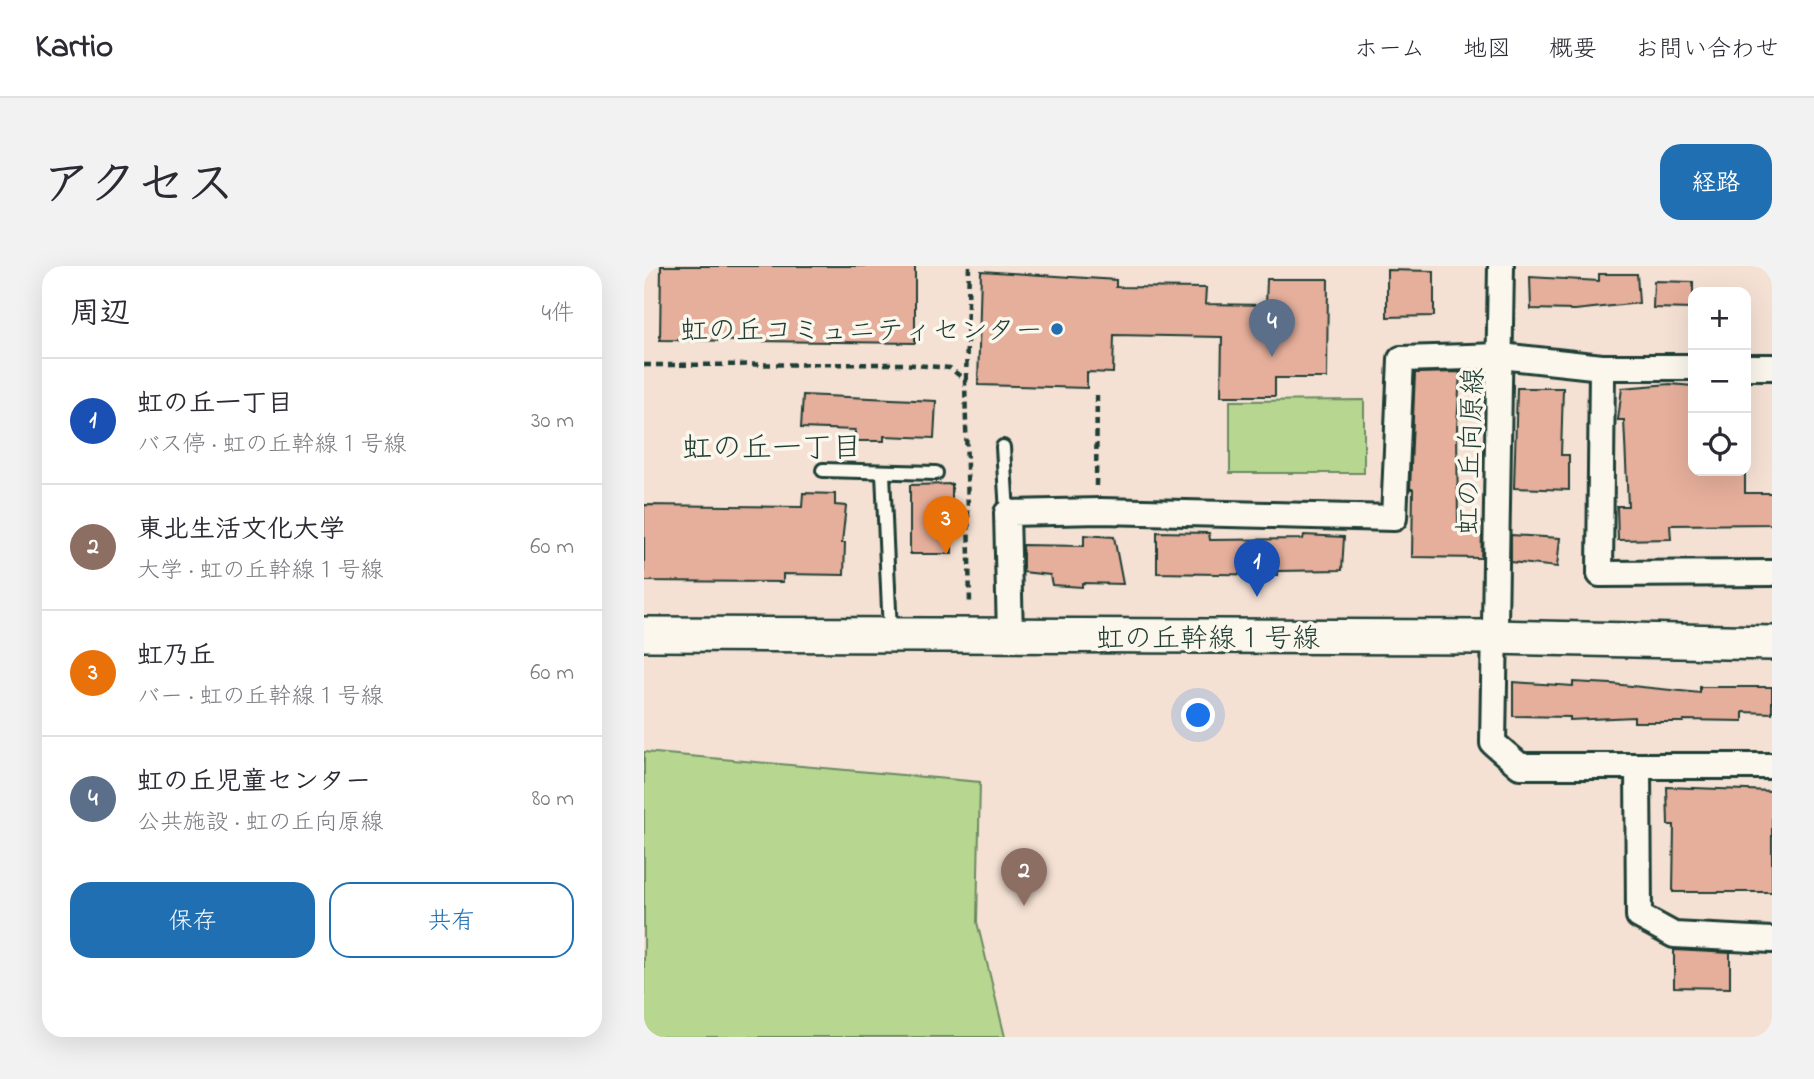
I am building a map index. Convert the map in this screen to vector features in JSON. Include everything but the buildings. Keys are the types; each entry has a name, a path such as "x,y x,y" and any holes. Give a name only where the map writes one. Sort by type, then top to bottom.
{"street":[{"name":"虹の丘向原線","path":"1501,266 1493,743 1520,766 1772,766"},
{"path":"1010,636 1007,513 1101,511 1395,519 1401,359 1501,356 1602,367 1688,367"},
{"path":"1751,367 1772,366"},
{"path":"1602,367 1601,574 1772,573"},
{"name":"虹の丘幹線１号線","path":"644,634 891,637 1493,637 1772,643"},
{"path":"1638,766 1639,916 1674,935 1772,940"}],"lane":[{"path":"1003,447 1007,513"},
{"path":"824,470 936,473"},
{"path":"883,472 891,637"}],"path":[{"path":"969,266 965,380 970,637"},
{"path":"644,365 903,364 950,368 965,380"},
{"path":"1097,392 1096,487 1101,511"}],"green space":[{"path":"1364,400 1364,473 1230,473 1230,401"},
{"path":"644,752 980,782 977,922 1005,1037 644,1037"}],"place":[{"name":"虹の丘コミュニティセンター","path":"1057,329"},
{"name":"虹の丘児童センター","path":"1272,357"},
{"name":"虹乃丘","path":"946,554"},
{"name":"虹の丘一丁目","path":"1257,597"},
{"name":"東北生活文化大学","path":"1024,906"}],"district":[{"name":"虹の丘一丁目","path":"772,447"}]}
